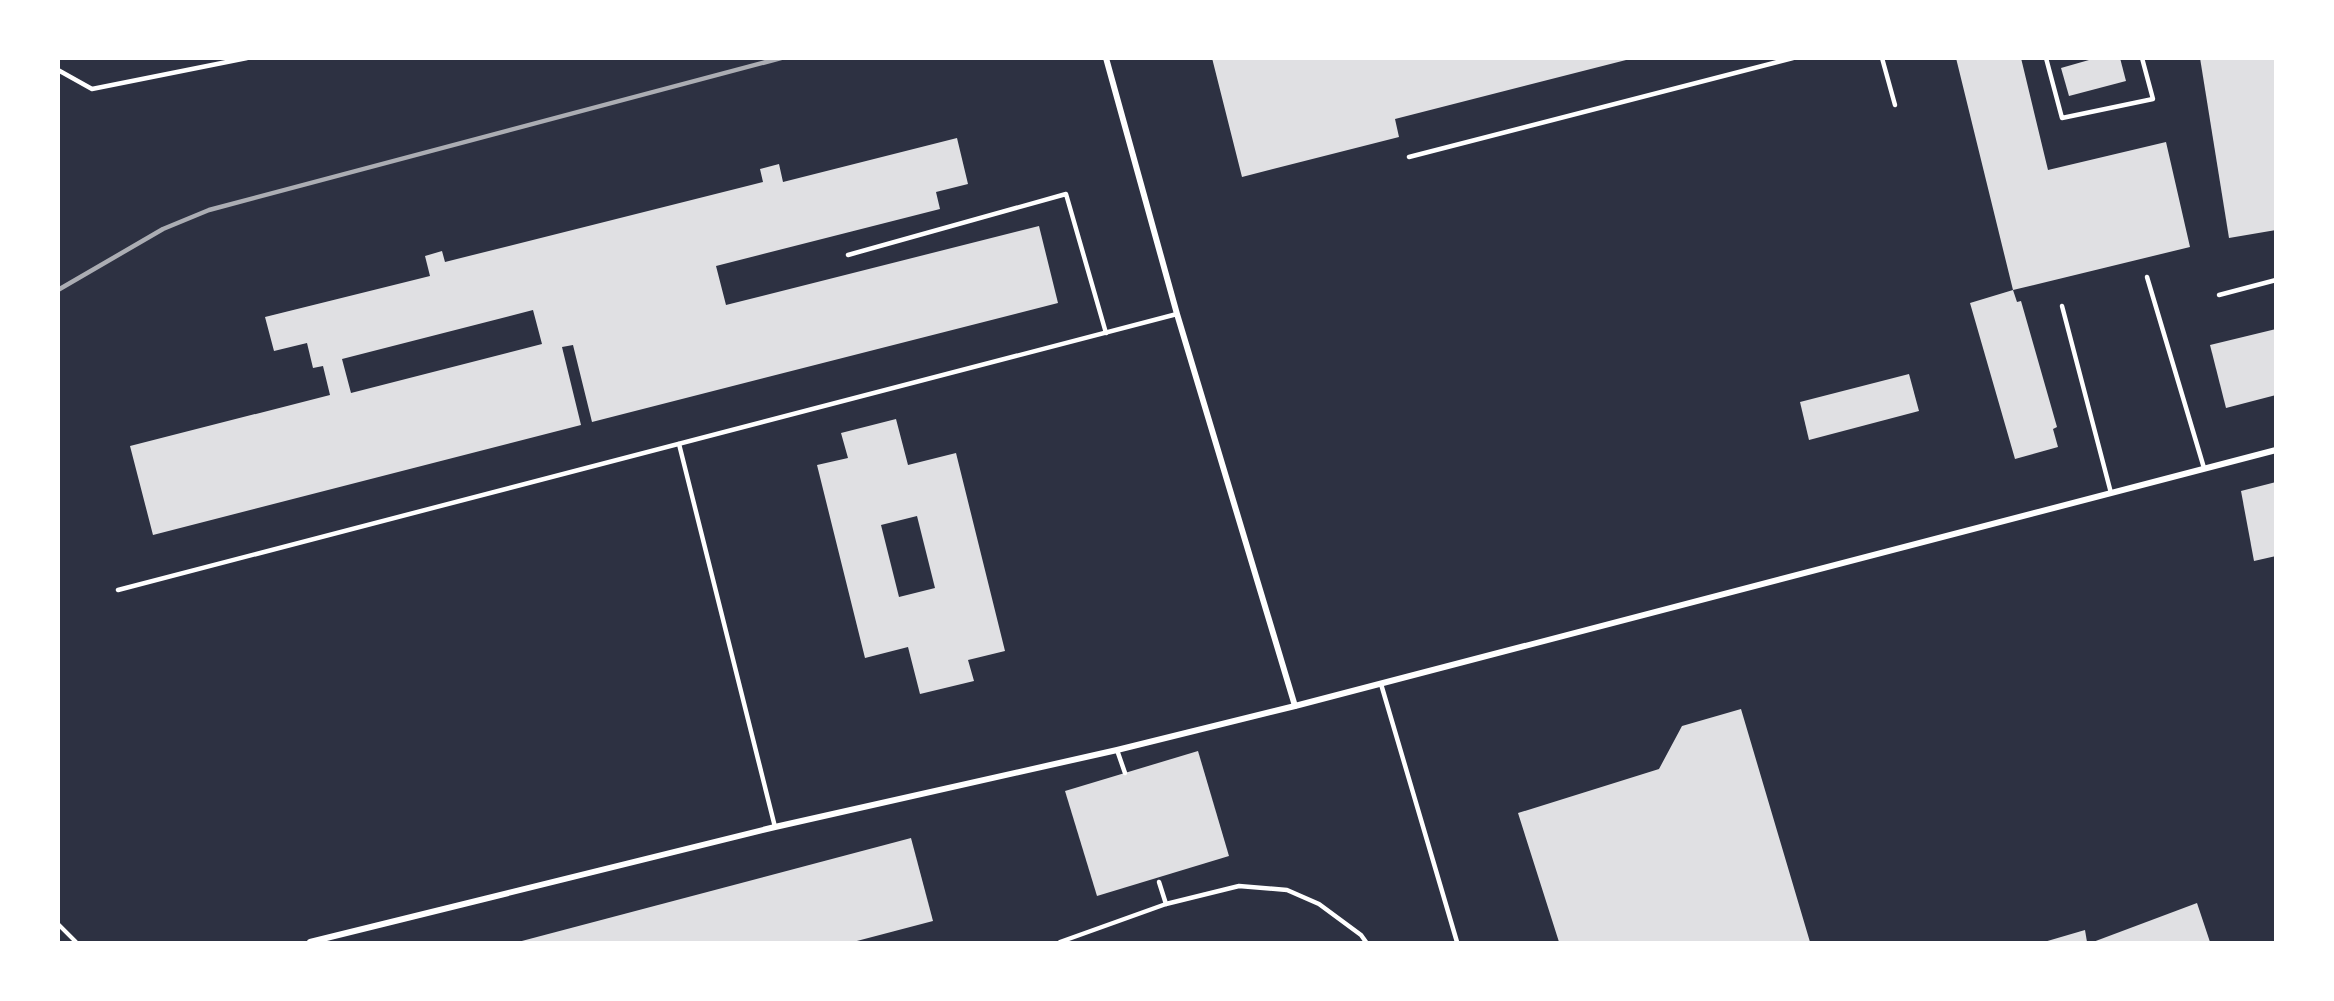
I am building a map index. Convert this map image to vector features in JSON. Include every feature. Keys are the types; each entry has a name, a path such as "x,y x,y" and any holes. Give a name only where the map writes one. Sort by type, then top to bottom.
{"street":[{"path":"1106,58 1177,314 1295,706"},
{"path":"310,942 775,826 1117,750 1295,706 2276,450"}],"lane":[{"path":"58,70 92,89 247,58"},
{"path":"1409,157 1793,58"},
{"path":"1882,58 1895,105"},
{"path":"2046,58 2062,118 2153,99 2142,58"},
{"path":"848,255 1066,194 1106,333"},
{"path":"2147,277 2204,468"},
{"path":"2219,295 2276,280"},
{"path":"2062,306 2111,492"},
{"path":"118,590 1177,314"},
{"path":"679,444 775,826"},
{"path":"1381,684 1457,942"},
{"path":"1117,750 1125,773"},
{"path":"1159,882 1166,904"},
{"path":"1060,942 1166,904 1239,886 1287,890 1319,904 1361,935 1366,942"}],"path":[{"path":"58,924 76,942"}],"building":[{"path":"1212,58 1630,59 1395,119 1399,137 1242,177"},
{"path":"1956,58 2021,58 2048,170 2166,142 2190,247 2013,290"},
{"path":"2096,58 2120,58 2126,81 2069,96 2061,68"},
{"path":"2200,58 2276,58 2276,230 2229,238"},
{"path":"957,138 968,184 936,192 940,209 716,266 726,305 1039,226 1058,303 592,422 573,345 562,347 581,425 153,535 130,446 330,395 323,366 313,368 307,343 274,351 265,317 430,276 425,256 442,251 445,262 763,182 760,169 779,164 783,182","holes":["533,310 542,344 351,393 342,359"]},
{"path":"2013,290 2017,302 2021,301 2057,427 2053,429 2058,447 2015,459 1970,303"},
{"path":"2276,329 2276,395 2226,408 2210,345"},
{"path":"1909,374 1919,411 1809,440 1800,402"},
{"path":"896,419 908,465 956,453 1005,651 968,660 974,681 920,694 908,647 865,658 817,465 848,458 841,433","holes":["917,516 935,588 899,597 881,525"]},
{"path":"2276,482 2276,556 2254,561 2241,491"},
{"path":"1741,709 1810,942 1559,942 1518,813 1659,769 1682,726"},
{"path":"1198,751 1229,856 1097,896 1065,791"},
{"path":"911,838 933,921 853,942 518,942"},
{"path":"2197,903 2210,942 2093,942"},
{"path":"2085,930 2087,942 2044,942"}],"railway":[{"path":"58,290 163,229 209,210 781,58"}]}
